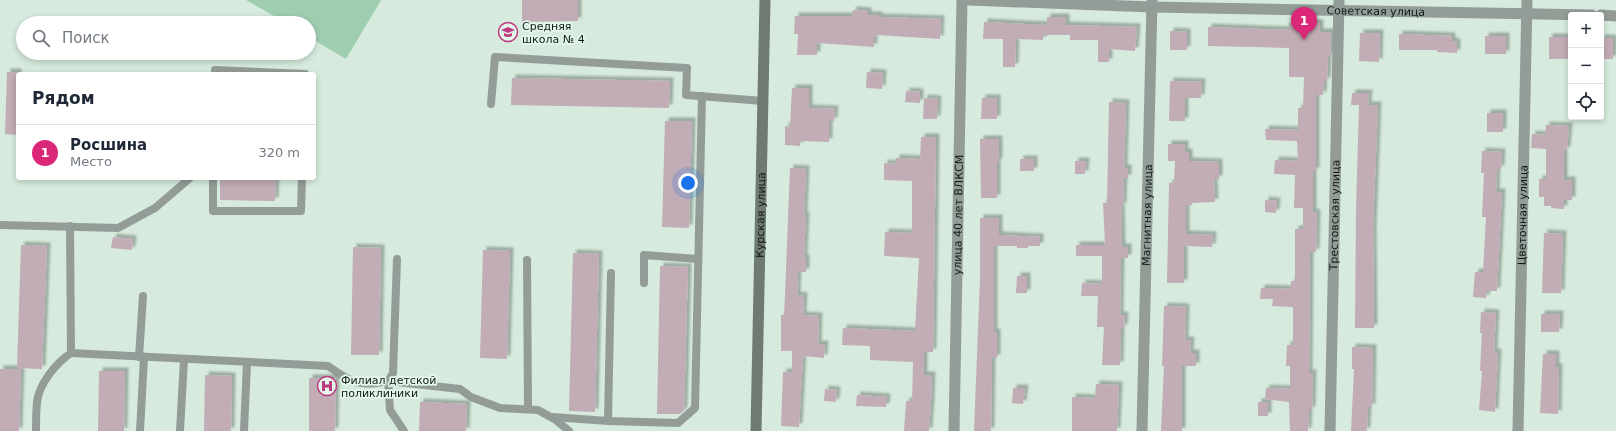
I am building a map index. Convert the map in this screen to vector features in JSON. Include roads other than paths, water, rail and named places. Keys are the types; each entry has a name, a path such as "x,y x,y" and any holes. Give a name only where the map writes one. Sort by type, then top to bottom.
{"main road":[{"name":"Курская улица","path":"756,431 765,0"}],"street":[{"name":"улица 40 лет ВЛКСМ","path":"954,431 962,0"},
{"name":"Советская улица","path":"969,0 1338,5 1568,14"},
{"name":"Цветочная улица","path":"1518,431 1527,0"},
{"name":"Магнитная улица","path":"1142,431 1152,3"},
{"name":"Трестовская улица","path":"1330,431 1338,5"},
{"path":"1604,15 1616,16"}],"lane":[{"path":"491,104 495,57 687,68 686,95 763,101"},
{"path":"215,72 215,70 260,72"},
{"path":"551,417 608,421 678,423 695,408 702,96"},
{"path":"0,224 118,228 155,208 188,180"},
{"path":"213,180 213,211 301,211 302,180"},
{"path":"70,226 71,353"},
{"path":"644,283 644,255 698,259"},
{"path":"397,259 393,373 388,381 390,410 404,431"},
{"path":"527,260 528,409"},
{"path":"608,421 611,273"},
{"path":"140,431 143,296"},
{"path":"36,431 37,400 59,361 71,353 328,366 349,381 370,385 388,381 460,389 471,397 500,408 538,410 551,417 568,431"},
{"path":"180,431 184,359"},
{"path":"244,431 247,362"}],"place":[{"name":"Средняя школа № 4","path":"508,32"},
{"name":"Росшина","path":"1304,40"},
{"name":"Филиал детской поликлиники","path":"327,386"}]}
